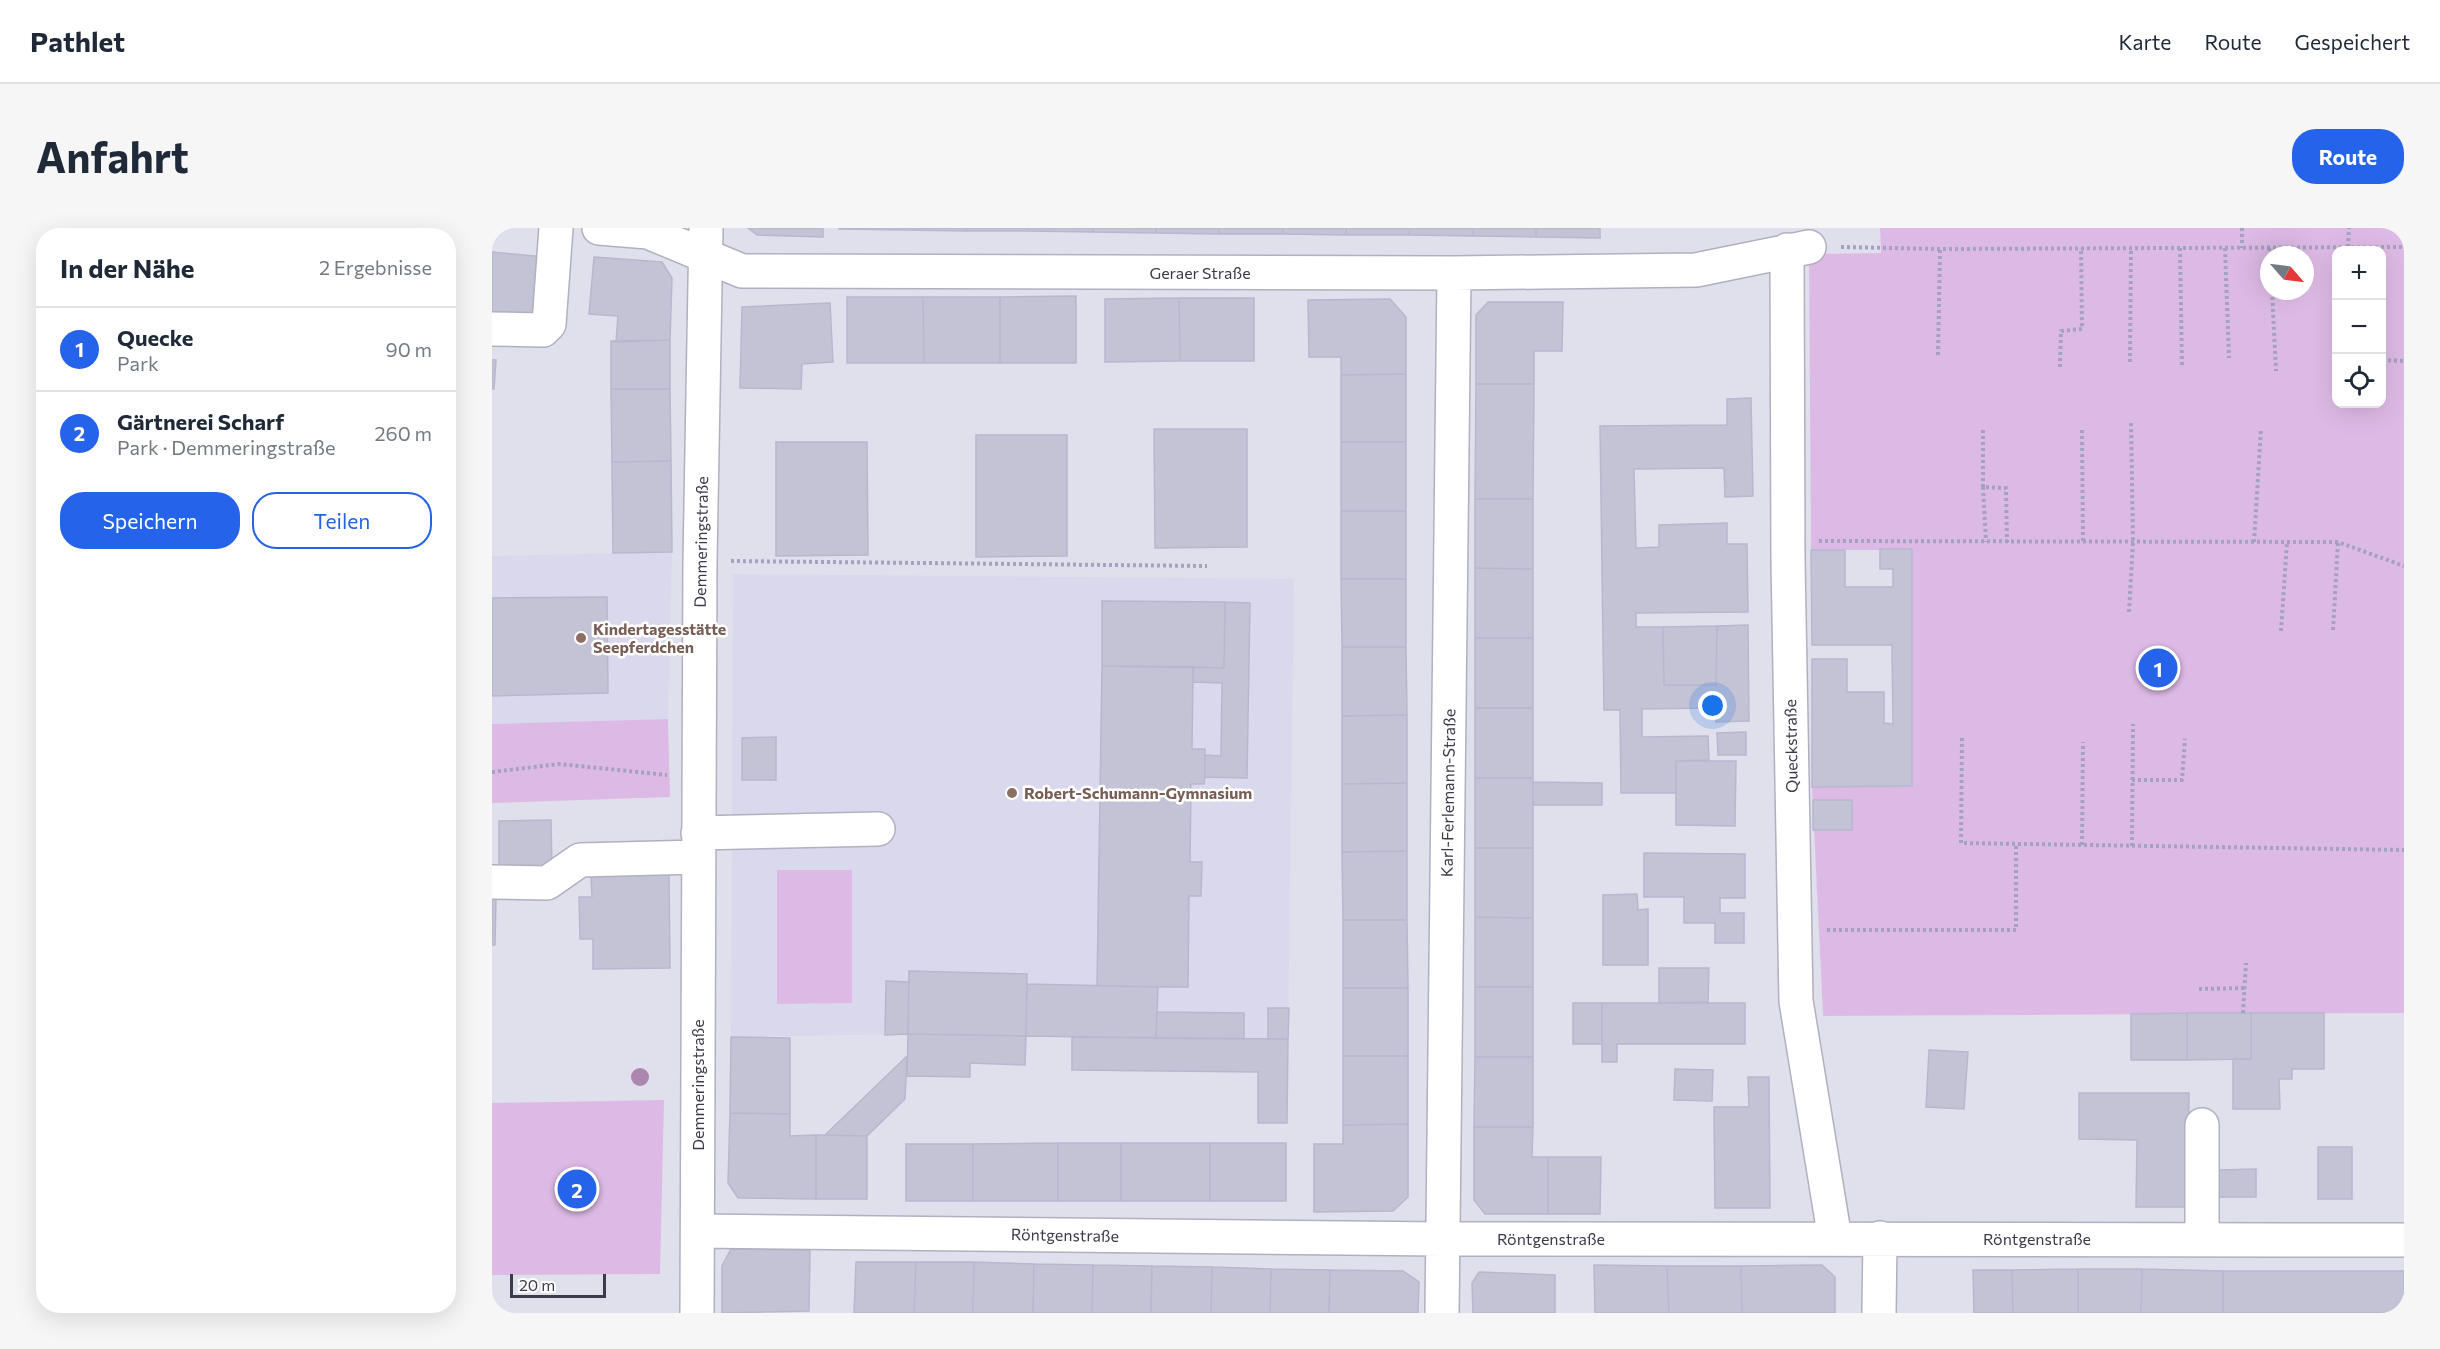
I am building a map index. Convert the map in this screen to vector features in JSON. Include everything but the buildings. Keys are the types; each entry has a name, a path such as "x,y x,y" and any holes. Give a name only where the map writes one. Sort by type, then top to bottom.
{"street":[{"path":"492,329 532,331 543,330 549,324 556,228"},
{"name":"Geraer Straße","path":"599,228 648,232 706,242 742,271 1454,273 1696,270 1798,248"},
{"name":"Demmeringstraße","path":"697,1313 698,845 701,778 700,561 706,242"},
{"name":"Queckstraße","path":"1798,248 1788,541 1796,1001 1834,1239"},
{"name":"Karl-Ferlemann-Straße","path":"1442,1313 1441,1239 1453,493 1454,273"},
{"path":"492,882 547,883 580,860 698,845 878,829"},
{"path":"2202,1125 2202,1239"},
{"name":"Röntgenstraße","path":"698,1230 1441,1239 2404,1240"},
{"path":"1879,1313 1880,1238"}],"path":[{"path":"2242,228 2242,248"},
{"path":"2348,246 2349,228"},
{"path":"2314,247 2332,247"},
{"path":"2386,247 2404,247"},
{"path":"1798,248 2260,248"},
{"path":"2060,366 2061,331 2082,329 2081,248"},
{"path":"2130,362 2132,248"},
{"path":"2180,248 2182,368"},
{"path":"2225,248 2229,358"},
{"path":"1938,355 1940,249"},
{"path":"2272,300 2276,371"},
{"path":"2386,360 2404,361"},
{"path":"2129,612 2133,542 2131,422"},
{"path":"2254,542 2260,429"},
{"path":"1983,430 1986,542"},
{"path":"2082,430 2083,542"},
{"path":"1983,486 2006,488 2007,542"},
{"path":"1788,541 2338,542 2404,566"},
{"path":"2281,631 2287,542"},
{"path":"2333,630 2338,542"},
{"path":"700,561 1207,566"},
{"path":"2132,846 2133,724"},
{"path":"1962,738 1961,843 2404,850"},
{"path":"2132,780 2182,780 2185,739"},
{"path":"2082,845 2083,742"},
{"path":"492,772 559,764 651,774"},
{"path":"1819,930 2016,930 2016,844"},
{"path":"2243,1013 2246,963"},
{"path":"2199,989 2244,988"}],"shaded area":[{"path":"492,228 1880,228 1881,253 1810,254 1811,549 1912,549 1912,786 1813,800 1823,1016 2404,1013 2404,1313 492,1313"},
{"path":"1880,228 2404,228 2404,1013 1823,1016 1812,787 1912,786 1912,550 1811,550 1809,254 1881,253"},
{"name":"Kindertagesstätte Seepferdchen","path":"672,552 668,719 492,724 492,556"},
{"name":"Robert-Schumann-Gymnasium","path":"733,574 1294,579 1288,1039 908,1034 731,1037"},
{"path":"668,719 670,797 492,803 492,724"},
{"path":"777,870 852,870 852,1003 777,1004"},
{"path":"664,1100 660,1274 492,1275 492,1103"}],"place":[{"name":"Kindertagesstätte Seepferdchen","path":"581,638"},
{"name":"Quecke","path":"2158,668"},
{"name":"Robert-Schumann-Gymnasium","path":"1012,793"},
{"name":"Gärtnerei Scharf","path":"577,1189"}]}
